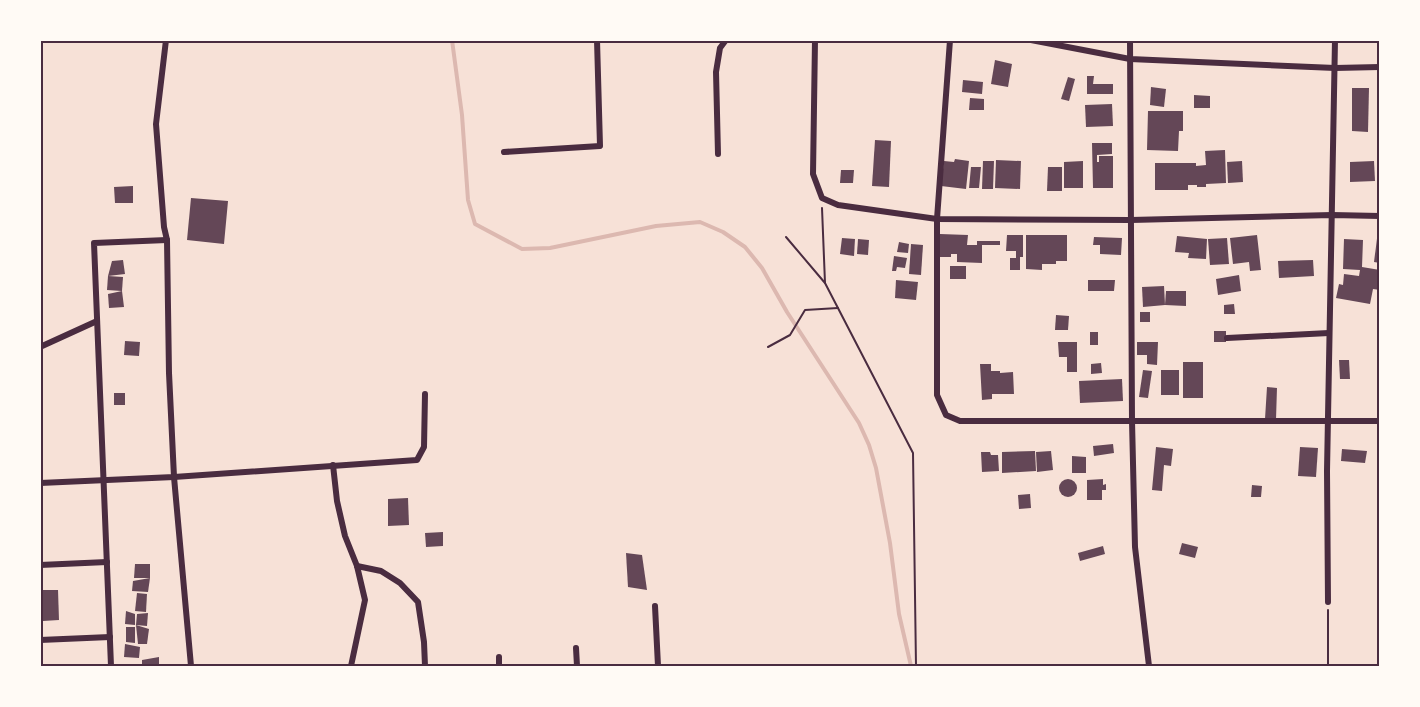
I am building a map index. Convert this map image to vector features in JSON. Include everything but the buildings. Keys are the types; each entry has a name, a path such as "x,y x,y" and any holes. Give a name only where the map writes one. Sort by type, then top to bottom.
{"street":[{"path":"165,40 156,124 167,240 169,373 174,477 191,666"},
{"path":"504,152 600,146 597,40"},
{"path":"718,154 716,72 720,48 726,40"},
{"path":"815,40 813,174 822,198 838,205 937,219 1131,220 1380,216"},
{"path":"950,40 937,219 937,395 946,415 960,421 1380,421"},
{"path":"1031,40 1130,59 1335,68 1380,67"},
{"path":"1130,40 1131,421 1135,546 1149,666"},
{"path":"1328,602 1329,333 1335,40"},
{"path":"111,666 94,243 167,240"},
{"path":"40,348 97,321"},
{"path":"1227,338 1329,333"},
{"path":"40,483 174,477 417,460 424,447 426,394"},
{"path":"333,465 337,501 345,536 357,566 365,600 351,666"},
{"path":"40,565 107,562"},
{"path":"357,566 381,571 400,583 418,602 425,666"},
{"path":"655,606 658,666"},
{"path":"40,640 110,637"},
{"path":"576,648 577,666"},
{"path":"499,657 499,666"}],"path":[{"path":"822,198 825,283"},
{"path":"786,237 825,283 913,453 916,666"},
{"path":"768,347 790,335 805,310 838,308"},
{"path":"1328,602 1328,666"}],"waterway":[{"path":"452,40 462,115 468,200 475,224 522,249 550,248 656,226 700,222 723,232 745,247 762,268 787,312 859,423 869,445 876,468 890,543 899,614 911,666"}]}
